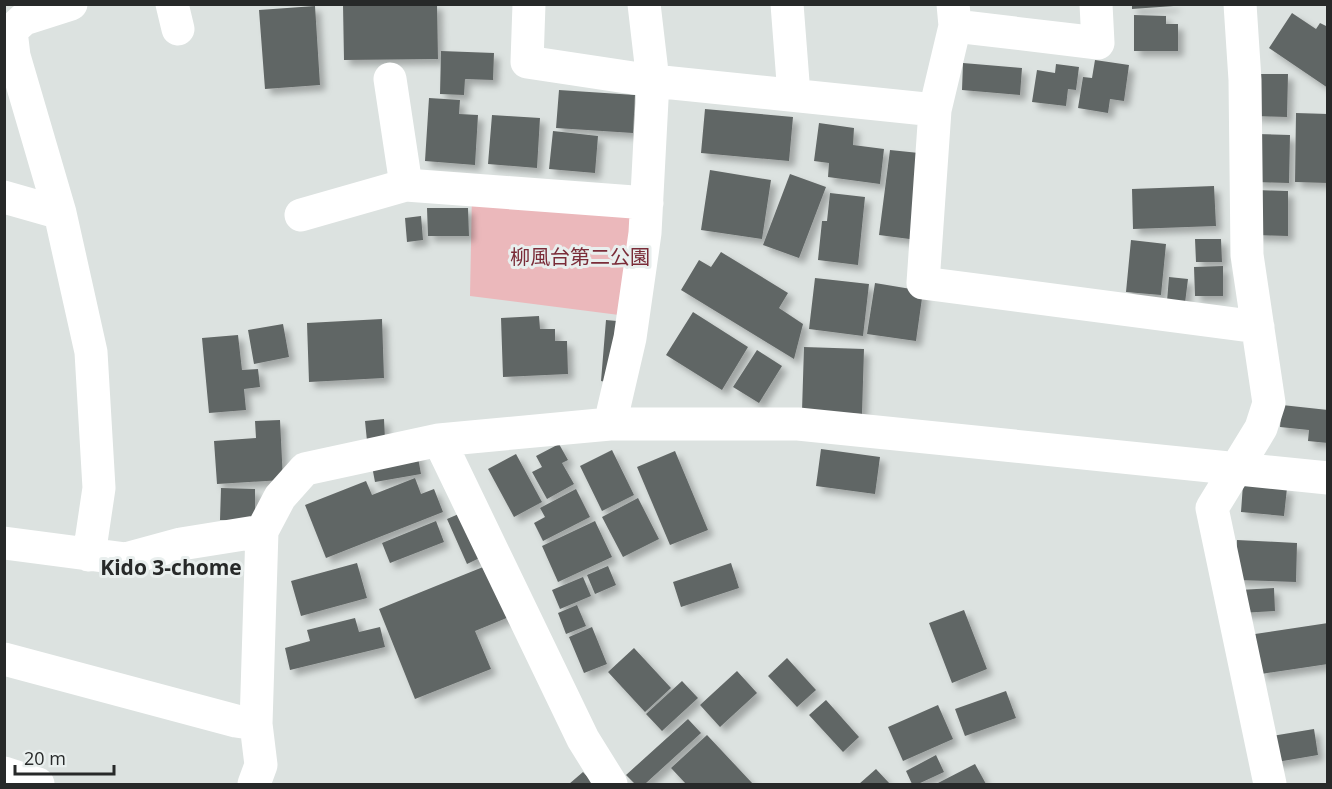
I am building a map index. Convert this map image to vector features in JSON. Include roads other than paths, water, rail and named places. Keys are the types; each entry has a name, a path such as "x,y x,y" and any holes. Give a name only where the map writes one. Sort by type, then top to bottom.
{"street":[{"path":"71,4 24,20 12,32 14,56 60,213 91,352 99,488 89,555"},
{"path":"529,4 527,62 653,81 935,110"},
{"path":"610,424 630,338 645,233 653,81 644,4"},
{"path":"787,4 794,95"},
{"path":"1096,4 1098,43 954,15 935,110 923,283 1257,327"},
{"path":"1240,4 1245,80 1247,255 1269,403 1262,428 1212,508 1270,784"},
{"path":"390,79 406,185"},
{"path":"301,215 406,185 647,203"},
{"path":"4,197 60,213"},
{"path":"255,784 261,765 256,724 262,531 280,497 306,469 439,440 610,424 798,424 1328,478"},
{"path":"439,440 583,739 611,784"},
{"path":"5,545 126,559 181,544 262,531"},
{"path":"4,659 236,721 256,724"},
{"path":"4,773 38,784"}],"district":[{"name":"Kido 3-chome","path":"171,567"}],"park label":[{"name":"柳風台第二公園","path":"580,256"}]}
